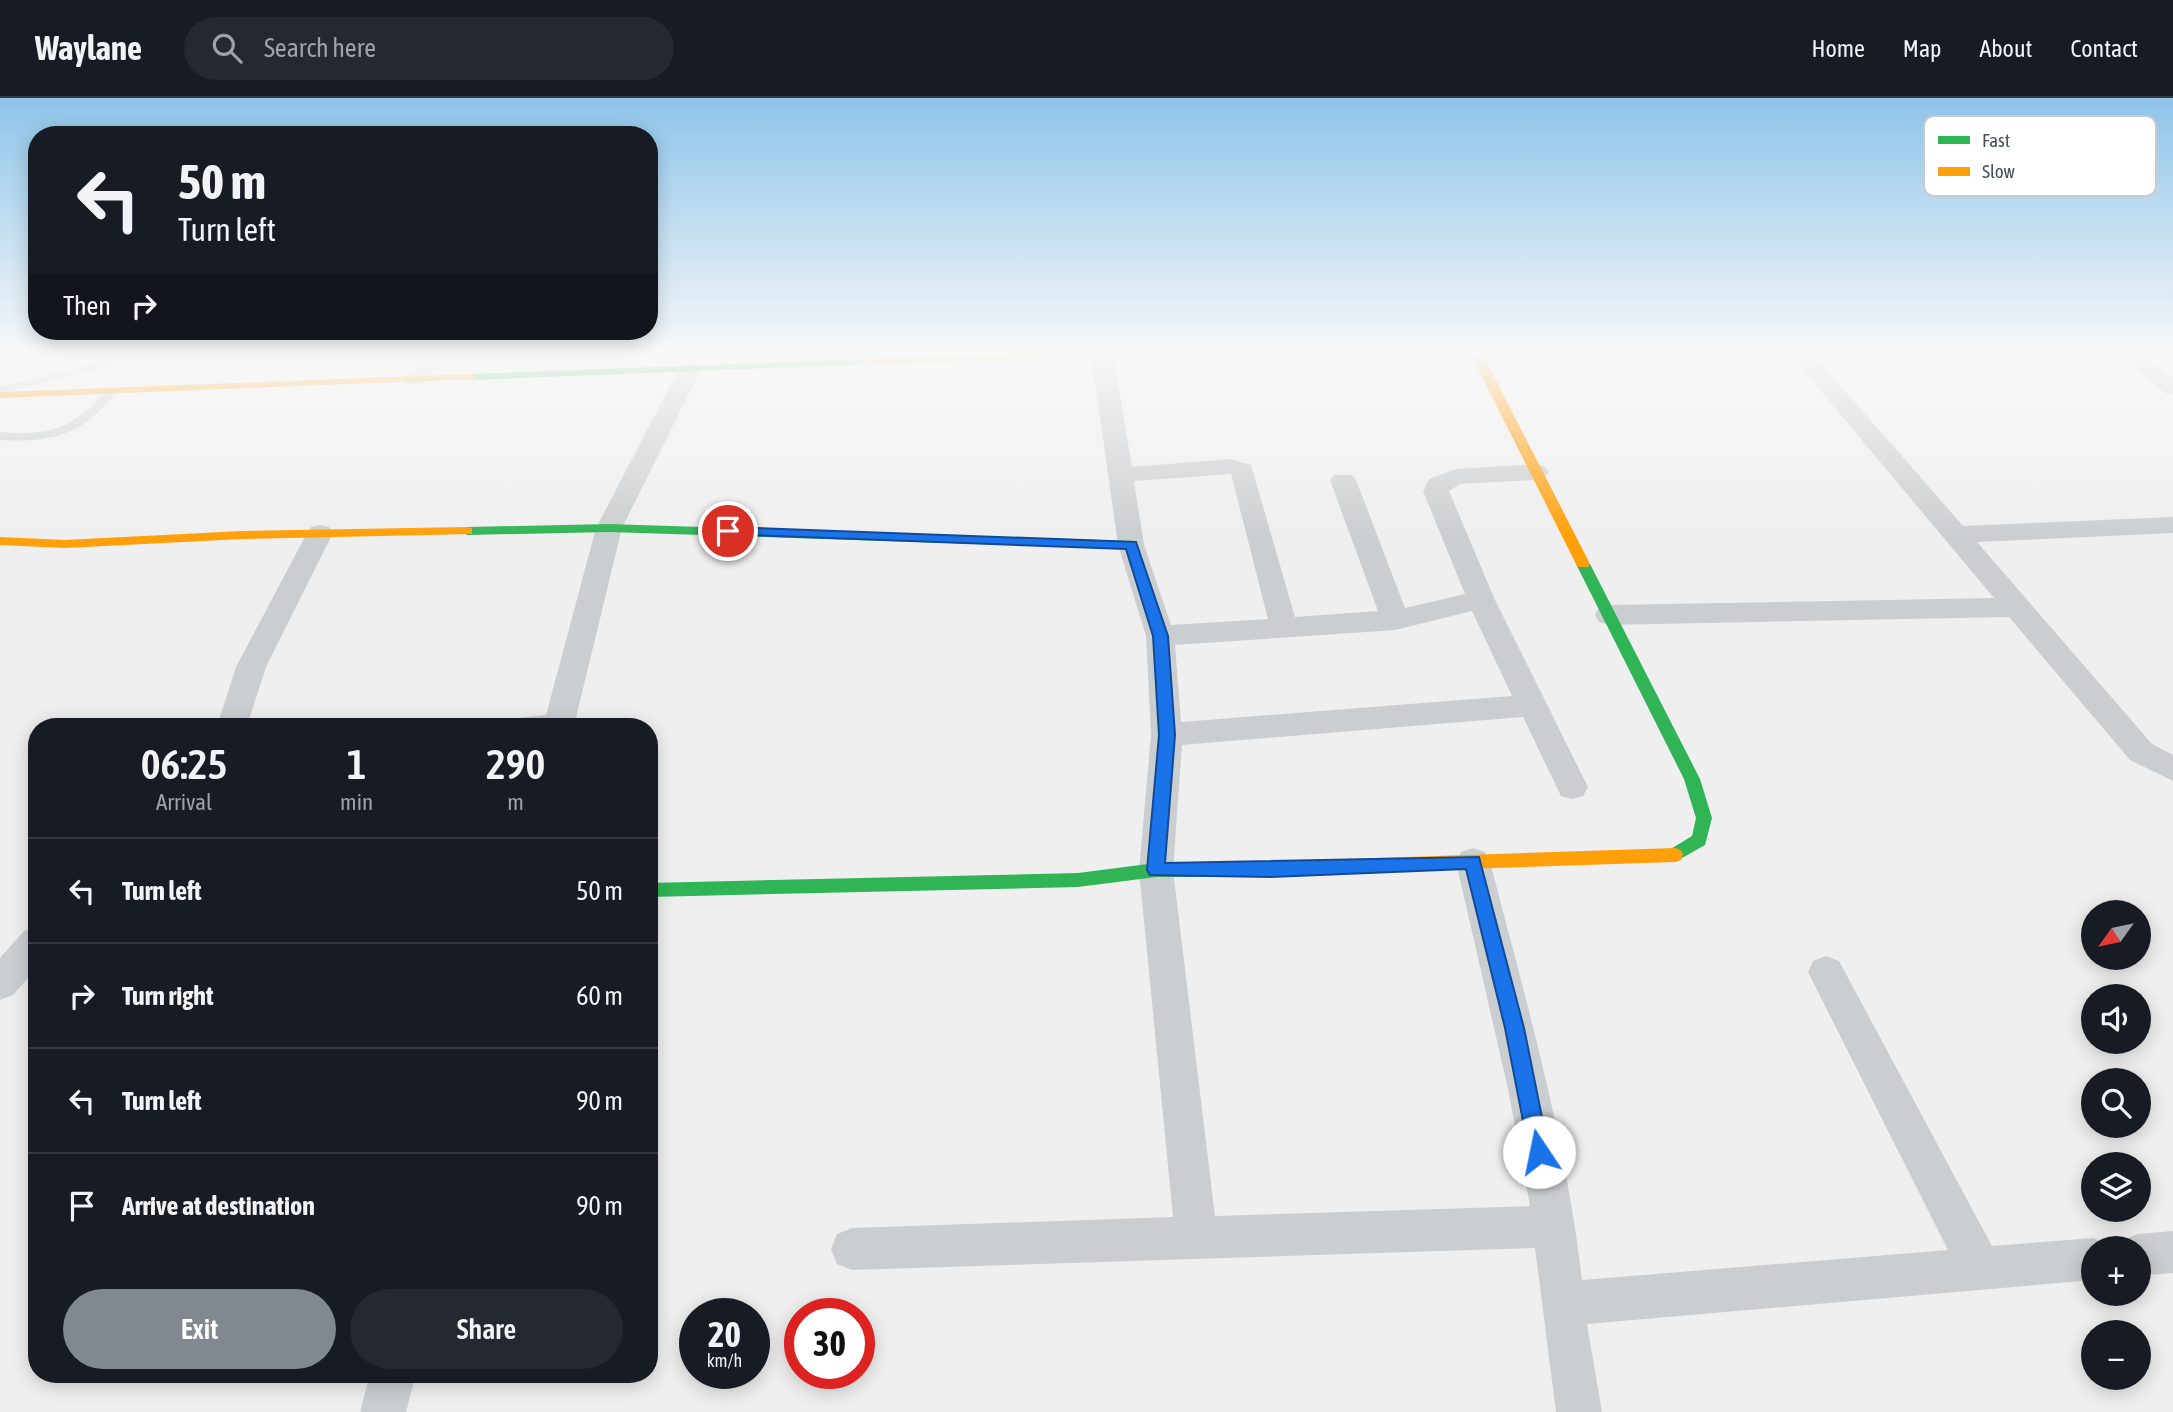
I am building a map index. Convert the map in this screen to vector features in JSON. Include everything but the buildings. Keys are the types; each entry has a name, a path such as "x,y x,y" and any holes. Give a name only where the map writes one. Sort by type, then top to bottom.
{"main road":[{"path":"658,890 1077,880 1156,870 1271,870 1673,856 1699,840 1704,818 1692,779 1507,414"},
{"path":"0,541 65,544 320,533 609,528 1131,545"}],"street":[{"path":"561,718 609,528 667,414"},
{"path":"1111,414 1131,545 1160,636 1167,735 1156,870 1196,1238"},
{"path":"1853,414 2141,752 2173,769"},
{"path":"1120,475 1230,466 1242,470 1283,627"},
{"path":"1536,472 1456,477 1438,484 1436,491 1481,600 1572,787"},
{"path":"1343,480 1395,620"},
{"path":"1956,535 2173,525"},
{"path":"235,718 251,667 320,533"},
{"path":"1160,636 1395,620 1481,600"},
{"path":"1609,615 2017,607"},
{"path":"1167,735 1533,705"},
{"path":"1473,862 1515,1028 1554,1226 1568,1363 1578,1412"},
{"path":"0,985 28,952"},
{"path":"1826,972 1980,1268"},
{"path":"852,1250 1554,1226"},
{"path":"2151,1254 2173,1252"},
{"path":"1562,1304 2081,1260"},
{"path":"383,1412 391,1383"}],"lane":[{"path":"0,436 54,436 72,429 92,414"}],"traffic: fast":[{"path":"467,531 609,528 1131,545"},
{"path":"1583,564 1692,779 1704,818 1699,840 1675,855"},
{"path":"658,890 1078,880 1156,870 1224,870"}],"traffic: slow":[{"path":"1507,414 1583,564"},
{"path":"0,541 65,544 242,535 467,531"},
{"path":"1224,870 1675,855"}],"route":[{"path":"728,531 1131,545 1160,636 1167,735 1156,870 1271,870 1473,862 1515,1028 1539,1152"}]}
